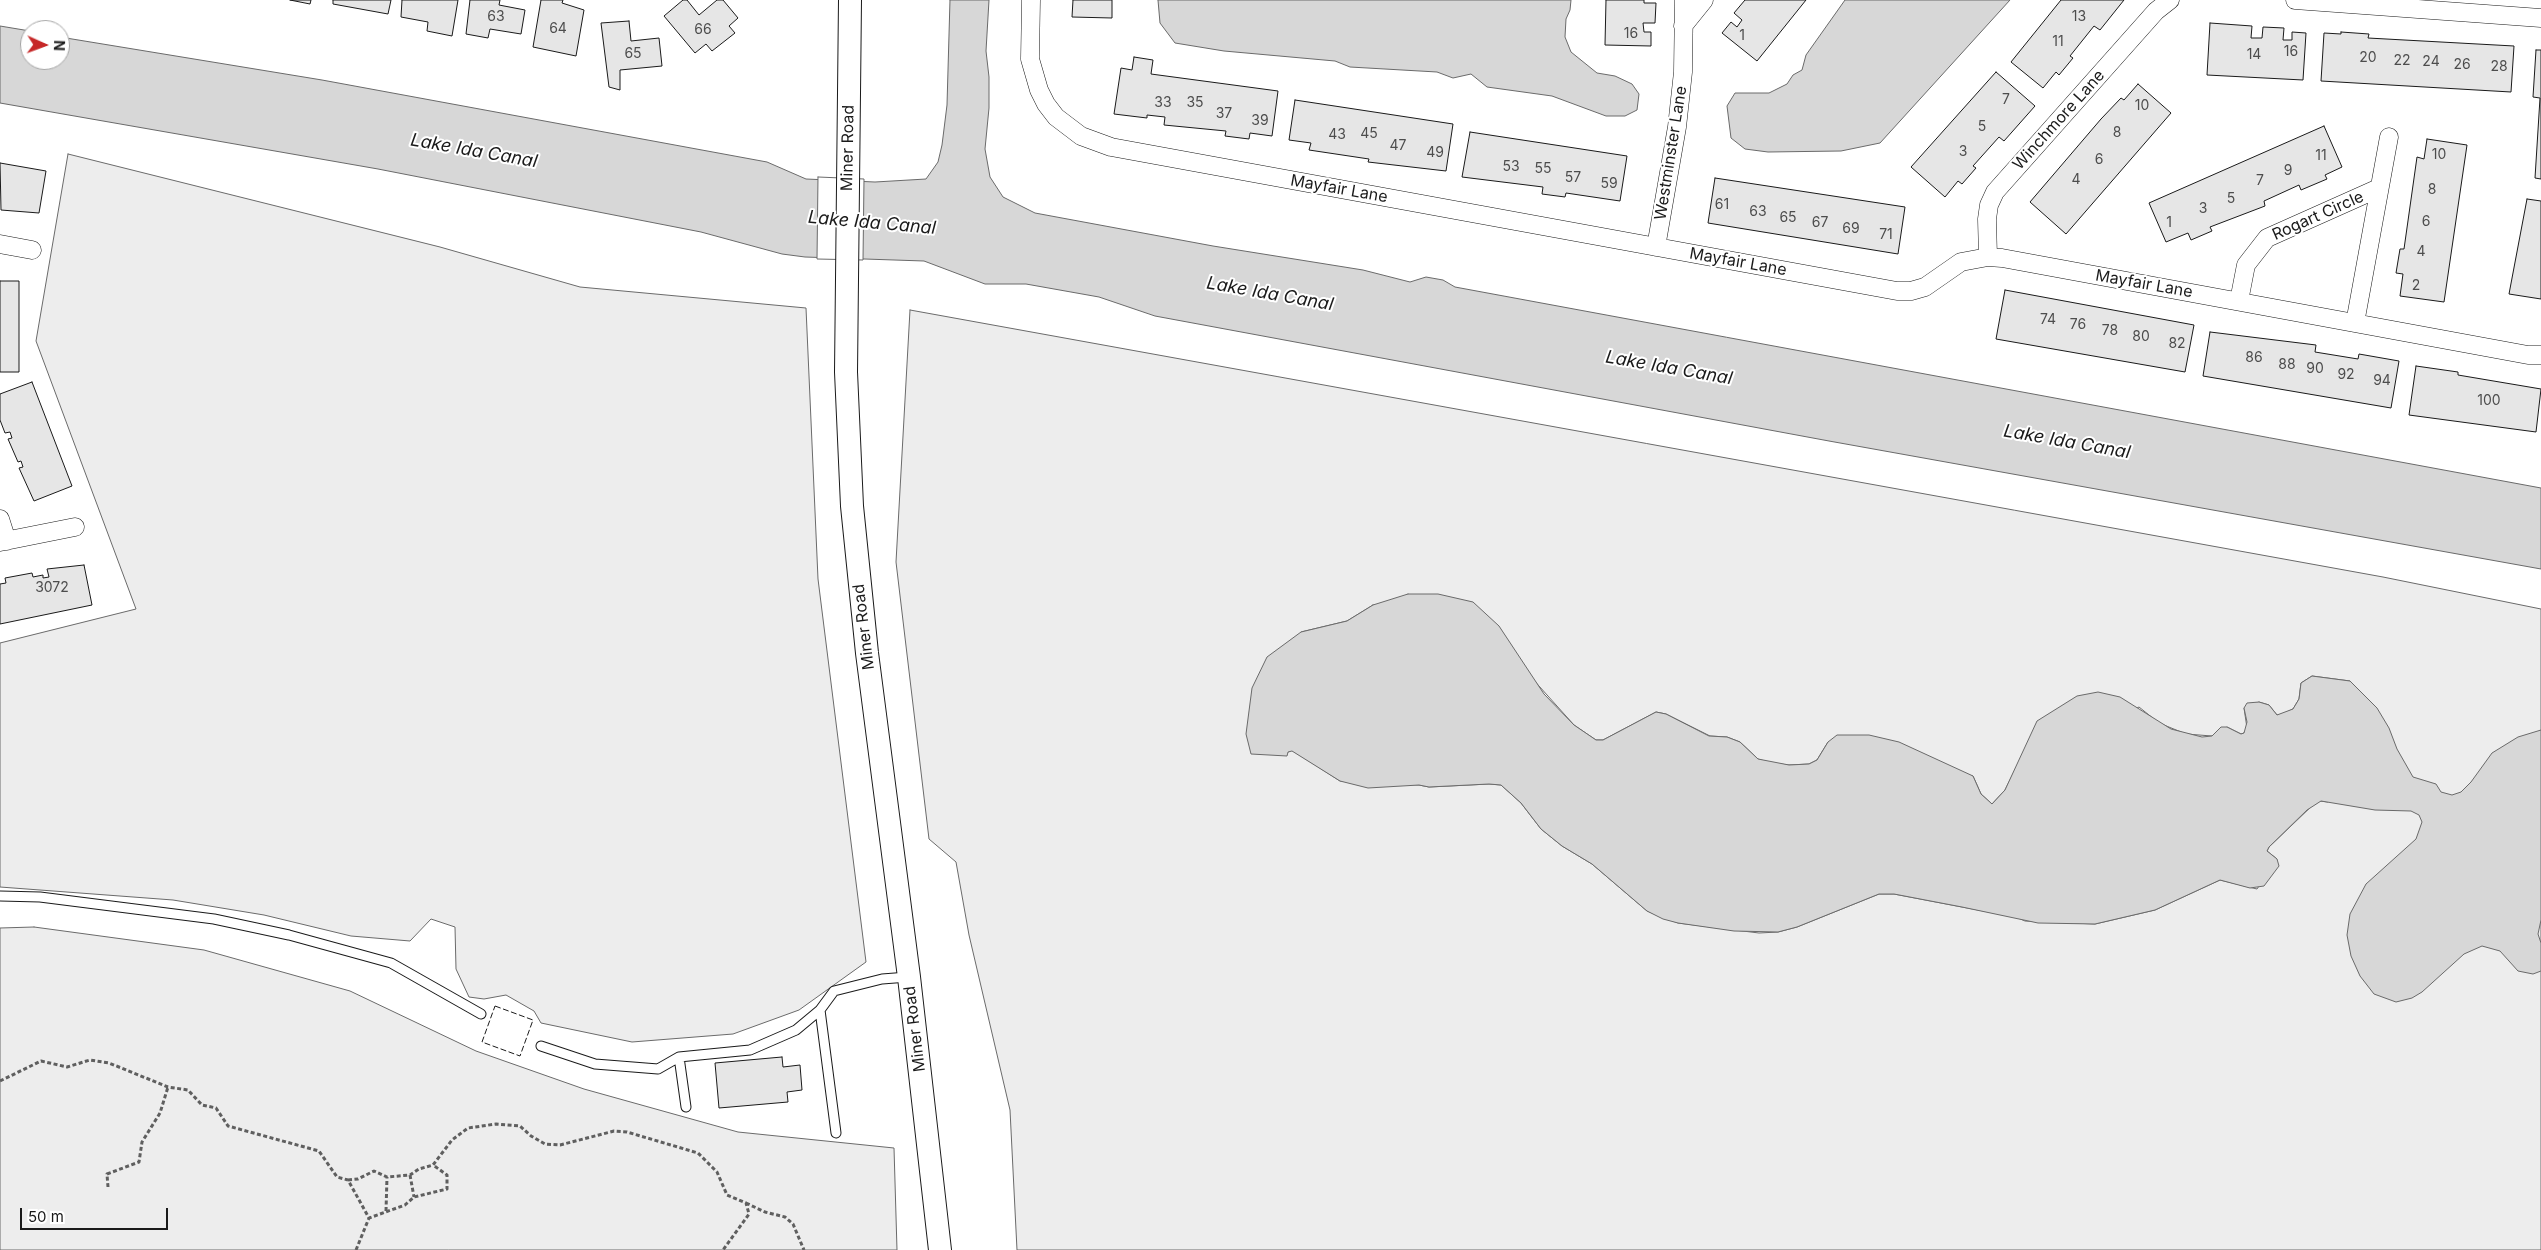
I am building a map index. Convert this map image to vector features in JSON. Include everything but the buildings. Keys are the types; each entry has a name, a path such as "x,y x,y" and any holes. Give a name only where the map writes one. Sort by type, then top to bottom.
{"street":[{"name":"Miner Road","path":"850,0 847,405 856,558 909,976 940,1250"},
{"name":"Mayfair Lane","path":"1031,0 1030,59 1039,90 1056,117 1081,136 1096,142 1897,291 1912,291 1925,287 1961,262 1988,257 2528,355 2541,355"},
{"name":"Westminster Lane","path":"1656,247 1678,128 1683,72 1684,0"},
{"path":"1683,26 1704,0"},
{"name":"Winchmore Lane","path":"1988,257 1987,219 1989,205 1995,192 2156,11 2170,0"},
{"path":"2295,0 2541,18"},
{"name":"Rogart Circle","path":"2354,323 2389,137"},
{"name":"Rogart Circle","path":"2239,302 2246,265 2267,238 2380,188"},
{"path":"0,244 32,250"},
{"path":"0,519 4,541 75,527"}],"lane":[{"path":"0,896 40,897 214,919 289,935 391,963 480,1014"},
{"path":"541,1046 594,1064 658,1069 678,1057 750,1050 796,1030 820,1010 834,991 882,979 909,976"},
{"path":"820,1010 836,1133"},
{"path":"678,1057 686,1107"}],"path":[{"path":"0,1081 41,1062 67,1067 90,1060 109,1063 168,1087 188,1090 202,1105 216,1108 228,1126 319,1151 337,1177 348,1180 358,1179 374,1171 387,1177 410,1175 418,1168 433,1165 452,1140 468,1128 496,1124 520,1126 531,1136 545,1144 560,1145 614,1131 627,1132 698,1153 717,1172 727,1195 765,1212 785,1217 793,1224 804,1250"},
{"path":"108,1186 107,1174 139,1162 142,1142 160,1113 168,1087"},
{"path":"356,1250 369,1218 405,1205 414,1198 447,1189 447,1175 433,1165"},
{"path":"410,1175 414,1198"},
{"path":"386,1211 387,1177"},
{"path":"348,1180 369,1218"},
{"path":"723,1250 749,1214 746,1203"}],"shaded area":[{"path":"68,154 440,247 580,287 806,308 818,579 866,962 799,1010 733,1034 632,1042 541,1023 534,1011 506,995 484,999 469,997 456,969 455,927 431,919 410,941 351,936 264,915 173,900 0,887 0,643 136,609 36,341"},
{"path":"910,310 2383,577 2541,609 2541,1250 1017,1250 1010,1110 969,935 956,862 929,839 896,562","holes":["1373,605 1530,676 1574,725 1596,740 1603,740 1656,712 1666,714 1710,736 1727,737 1740,742 1758,759 1771,763 1789,765 1809,764 1817,760 1828,742 1973,776 1981,794 1992,804 2005,790 2019,762 2139,707 2159,723 2186,734 2212,736 2227,727 2241,734 2247,728 2244,708 2259,702 2269,705 2277,715 2283,714 2293,709 2299,699 2301,683 2312,676 2350,681 2328,802 2320,801 2314,804 2269,847 2267,851 2277,859 2257,889 2220,880 2155,910 2095,924 2025,921 2016,917 1894,894 1879,894 1797,927 1778,932 1759,933 1678,923 1647,911 1592,864 1562,846 1541,829 1521,803 1501,785 1429,787 1340,781 1292,750 1288,752 1301,632 1347,621"]},
{"path":"34,927 204,950 350,991 476,1051 584,1089 738,1132 894,1148 897,1250 0,1250 0,928"}],"water":[{"name":"Lake Ida Canal","path":"950,0 989,0 986,51 989,77 989,108 985,149 990,177 1003,197 1035,213 1213,246 1363,270 1410,282 1426,277 1443,280 1455,287 2541,488 2541,569 1829,441 1155,316 1099,297 1026,284 985,284 924,261 805,257 782,254 701,232 378,169 0,103 0,26 20,29 20,70 70,70 70,39 322,80 767,162 806,179 875,182 926,179 938,162 947,105"},
{"path":"1158,0 1571,0 1570,10 1566,19 1565,37 1571,52 1597,73 1615,76 1632,84 1639,94 1637,110 1625,116 1606,116 1552,96 1487,87 1471,74 1453,78 1437,72 1350,67 1335,61 1224,51 1175,43 1160,23"},
{"path":"1845,0 2010,0 1880,143 1841,151 1768,152 1745,149 1731,138 1727,106 1735,93 1769,93 1787,84 1793,75 1802,70 1806,55"},
{"path":"1408,594 1438,594 1473,602 1499,626 1544,694 1574,725 1596,740 1603,740 1656,712 1666,714 1709,736 1727,737 1740,742 1758,759 1789,765 1809,764 1817,760 1828,742 1837,735 1869,735 1899,742 1973,776 1981,794 1992,804 2005,790 2037,721 2077,696 2098,692 2120,697 2171,729 2202,737 2212,736 2221,727 2227,727 2241,734 2244,733 2247,722 2244,708 2247,703 2259,702 2269,705 2277,715 2293,709 2299,699 2301,683 2312,676 2350,681 2377,708 2413,777 2436,784 2441,792 2452,795 2461,792 2471,782 2492,753 2518,737 2541,730 2541,920 2538,934 2541,943 2541,971 2533,974 2518,971 2500,951 2482,946 2464,954 2422,992 2412,998 2396,1002 2374,994 2360,976 2351,956 2347,935 2350,914 2366,884 2416,839 2422,822 2419,815 2411,811 2375,810 2321,801 2307,810 2269,847 2267,851 2277,859 2279,866 2264,886 2250,888 2220,880 2155,910 2095,924 2038,923 1894,894 1879,894 1797,927 1778,932 1734,931 1663,919 1647,911 1592,864 1562,846 1541,829 1521,803 1501,785 1429,787 1419,785 1368,788 1340,781 1292,751 1288,752 1287,756 1251,754 1246,734 1252,688 1267,657 1301,632 1347,621 1373,605"}],"pier":[{"path":"818,177 864,179 863,260 817,259"}],"fence":[{"path":"495,1006 533,1020 520,1056 482,1042 495,1006"}]}
